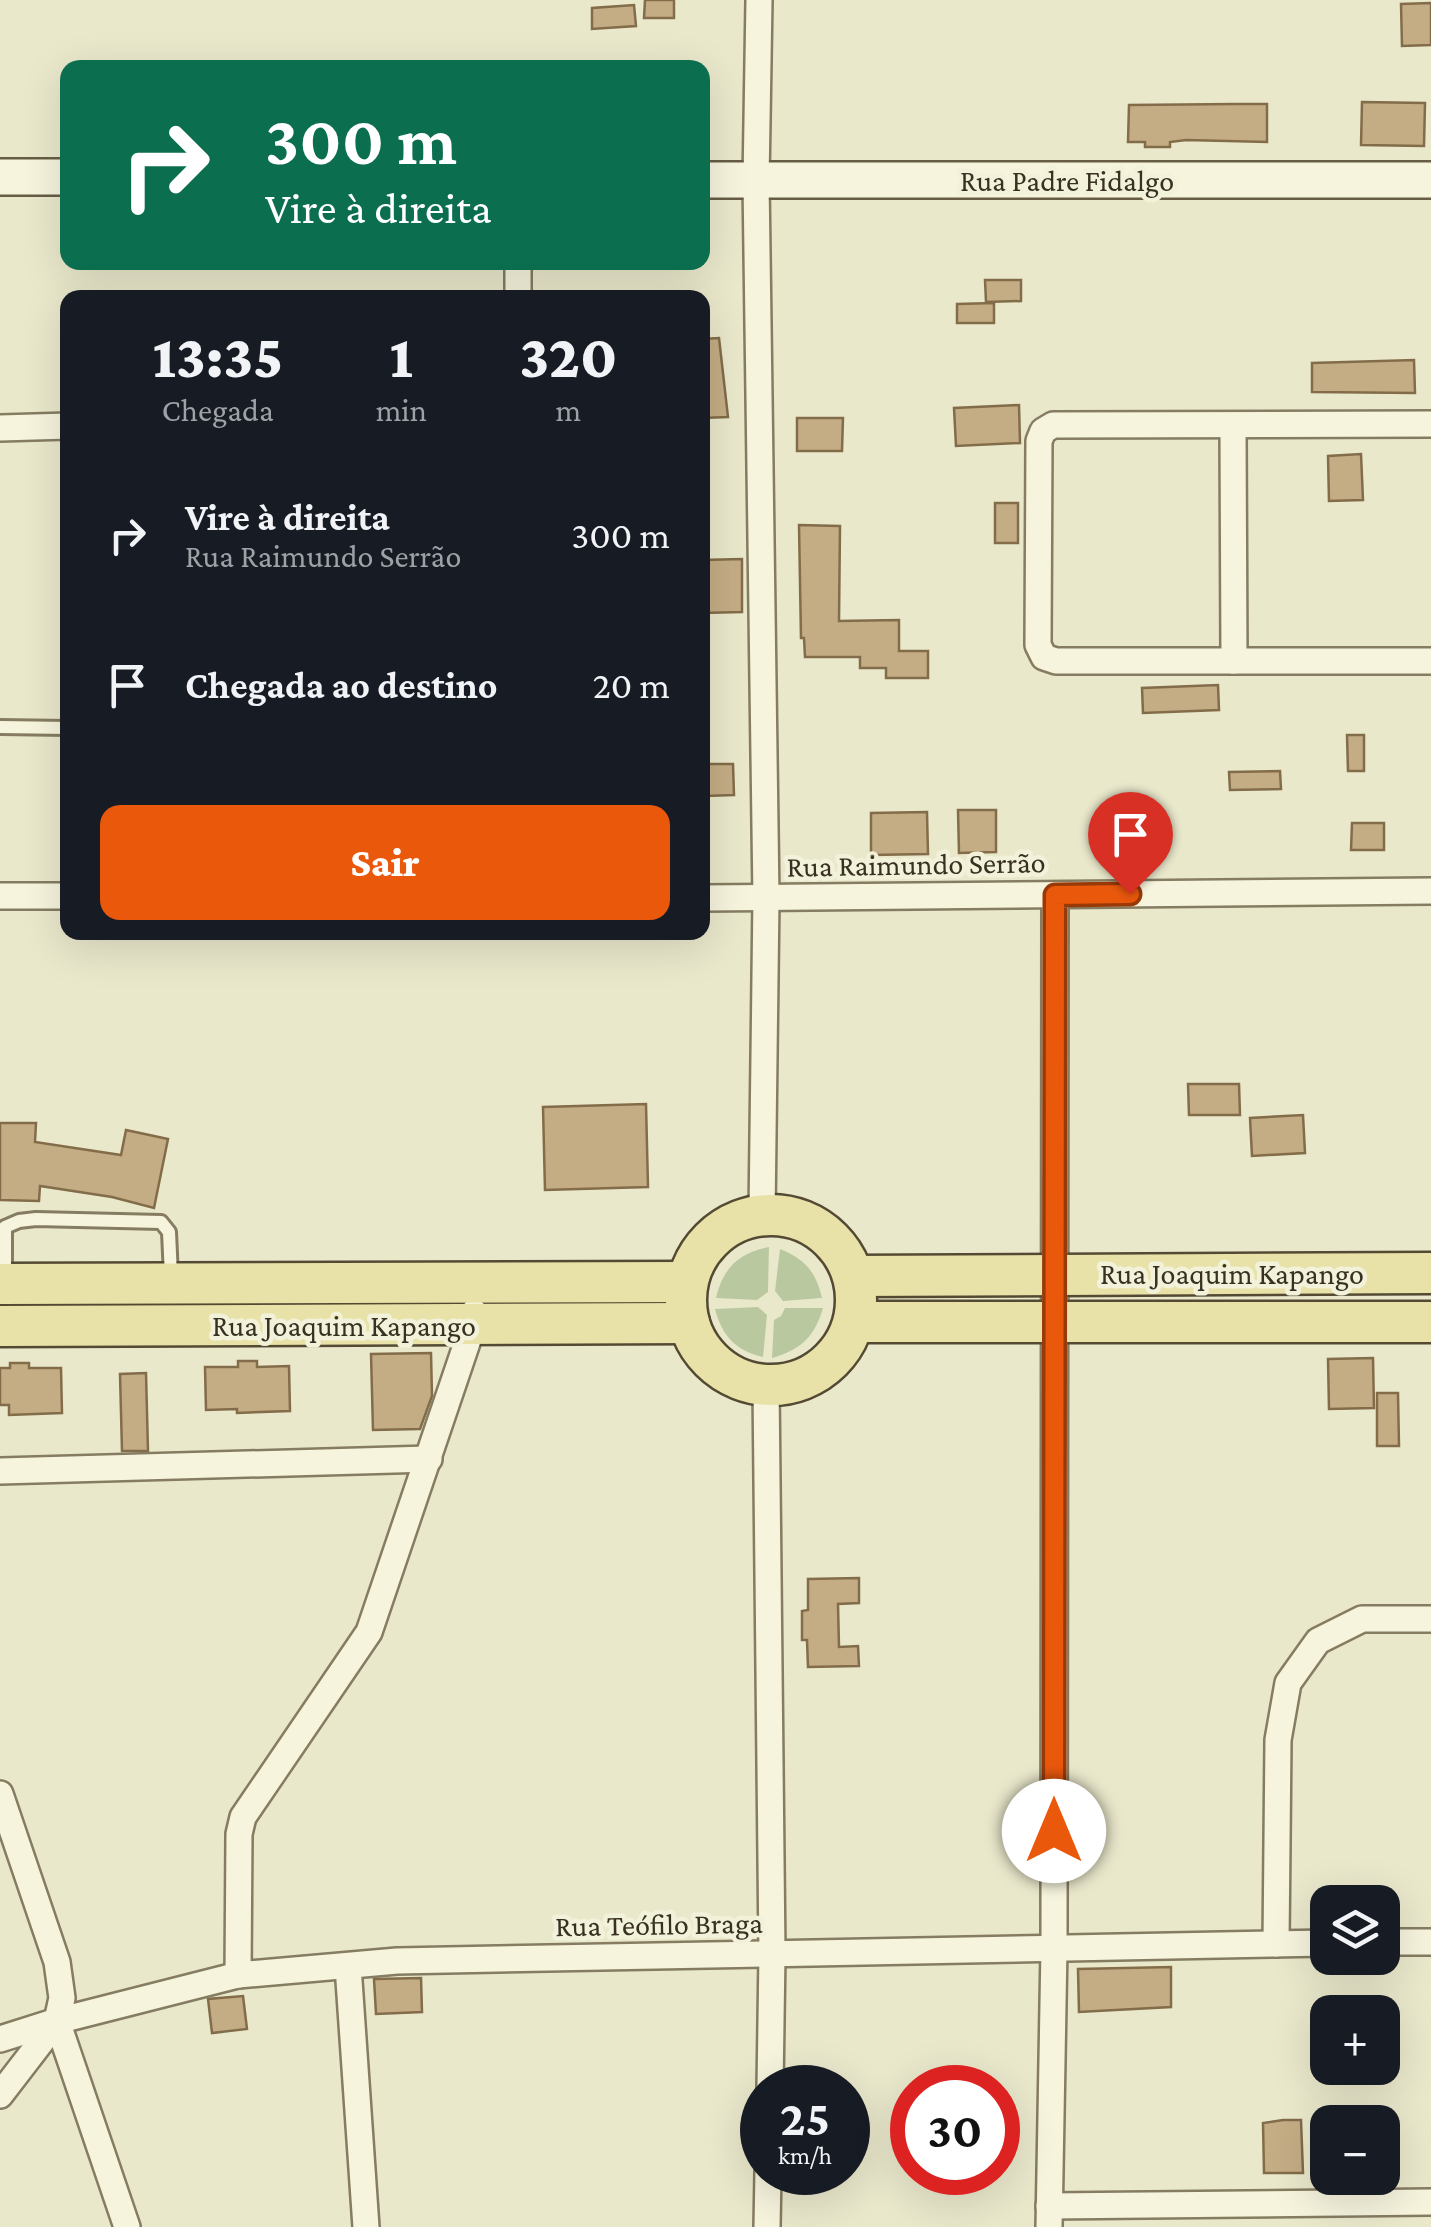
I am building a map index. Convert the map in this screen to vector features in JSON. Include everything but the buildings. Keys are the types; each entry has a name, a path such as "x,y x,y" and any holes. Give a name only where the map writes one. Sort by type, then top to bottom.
{"main road":[{"path":"762,1214 792,1216 819,1228 840,1250 853,1276 854,1322 842,1348 822,1369 795,1382 766,1386 740,1380 717,1367 700,1347 688,1323 687,1282 697,1256 714,1236 736,1221 762,1214"},
{"path":"1348,1272 1348,1322"},
{"name":"Rua Joaquim Kapango","path":"853,1276 1431,1273"},
{"name":"Rua Joaquim Kapango","path":"2,1284 687,1282"},
{"path":"182,1284 192,1325"},
{"name":"Rua Joaquim Kapango","path":"854,1322 1431,1322"},
{"name":"Rua Joaquim Kapango","path":"0,1326 688,1323"}],"street":[{"path":"759,0 756,181 766,898 762,1214"},
{"path":"0,177 60,177"},
{"name":"Rua Padre Fidalgo","path":"710,180 1431,180"},
{"path":"1431,424 1053,426 1043,431 1038,441 1038,645 1044,657 1056,661 1431,661"},
{"path":"0,428 60,426"},
{"path":"1233,427 1234,661"},
{"name":"Rua Raimundo Serrão","path":"710,898 1431,890"},
{"path":"1055,895 1054,1948 1049,2217 1374,2215 1431,2202"},
{"path":"0,896 60,896"},
{"path":"238,1976 238,1834 243,1817 369,1632 474,1325 474,1282"},
{"path":"766,1386 770,2065"},
{"path":"0,1471 430,1459"},
{"path":"1276,1944 1278,1740 1288,1683 1318,1641 1362,1619 1431,1619"},
{"path":"0,1794 56,1962 62,1998 57,2021 0,2095"},
{"path":"1400,1942 1431,1942"},
{"name":"Rua Teófilo Braga","path":"0,2039 238,1976 396,1961 1310,1944"},
{"path":"348,1966 366,2227"},
{"path":"57,2021 127,2227"},
{"path":"767,2227 768,2195"}],"lane":[{"path":"0,728 60,728"},
{"path":"2,1284 5,1227 36,1218 161,1222 170,1232 182,1284"}],"green space":[{"path":"769,1247 768,1292 757,1300 716,1298 723,1278 734,1264 749,1253"},
{"path":"780,1249 808,1268 822,1298 783,1301 775,1291"},
{"path":"758,1307 767,1315 763,1357 732,1341 715,1309"},
{"path":"785,1308 823,1308 805,1340 772,1358 774,1320"}],"route":[{"path":"1054,1831 1055,895 1130,894"}]}
